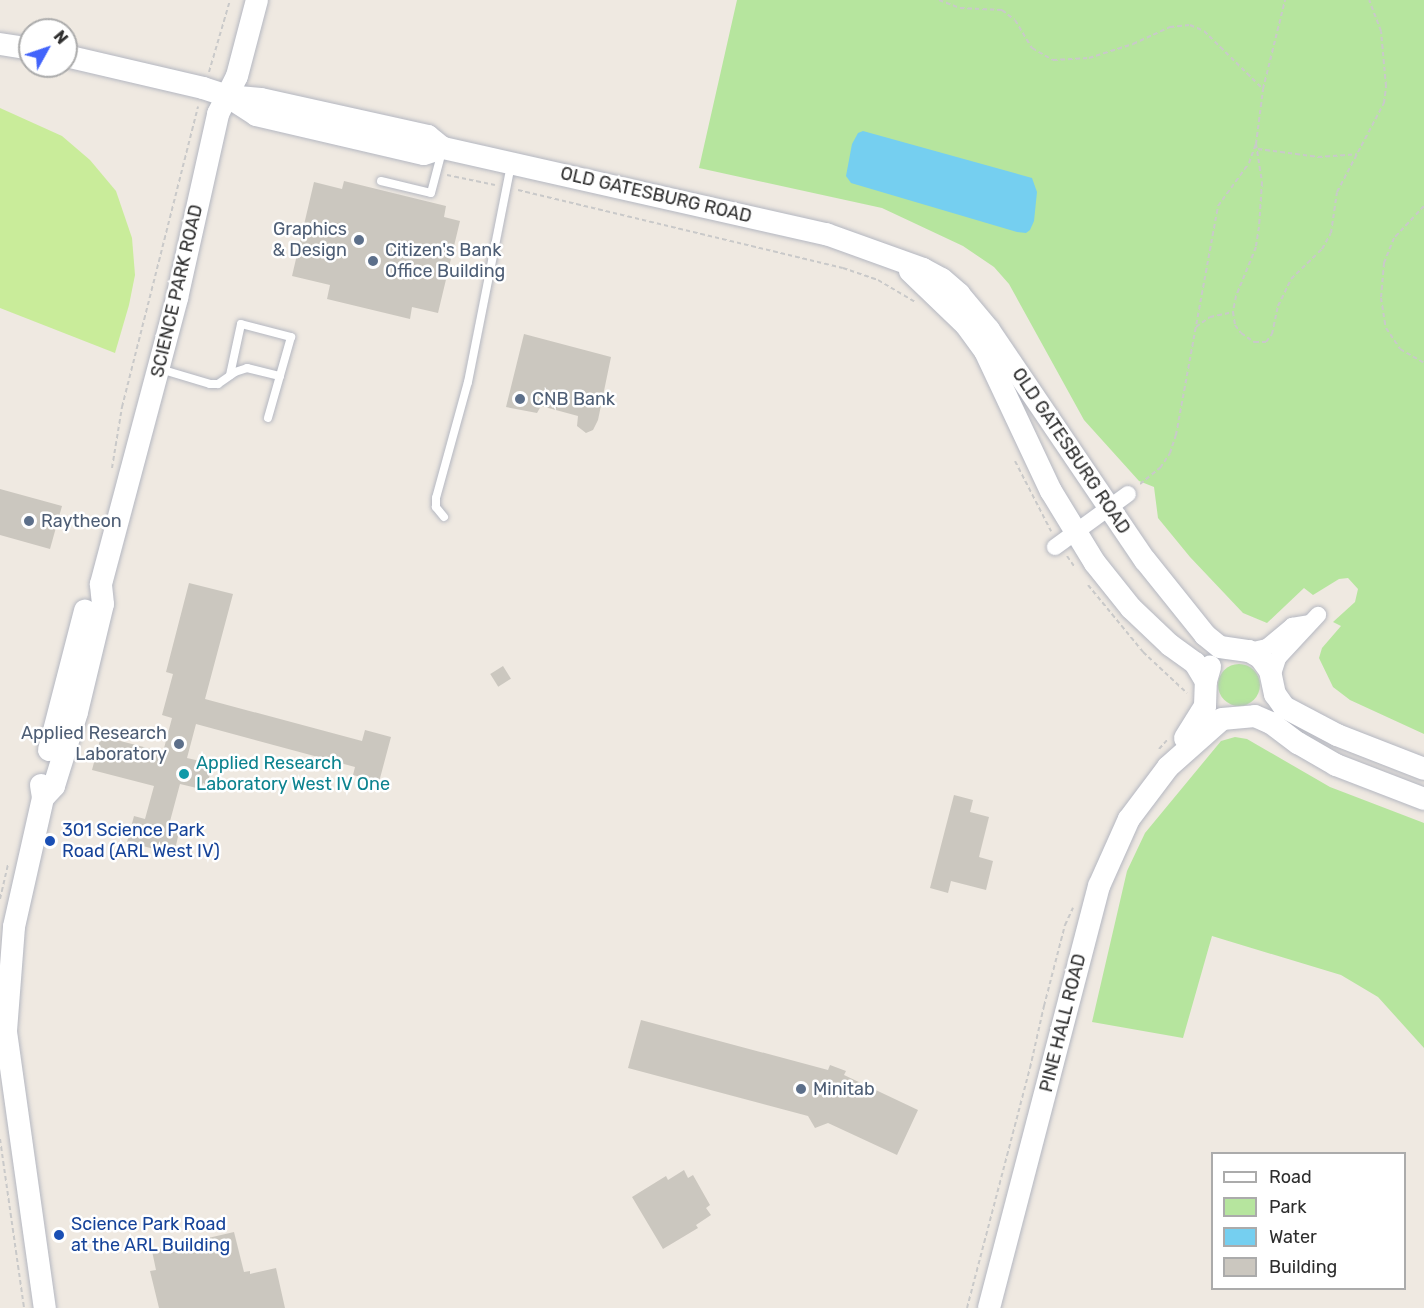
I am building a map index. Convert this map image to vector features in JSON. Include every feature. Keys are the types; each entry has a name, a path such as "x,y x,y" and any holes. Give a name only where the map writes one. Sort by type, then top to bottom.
{"street":[{"name":"SCIENCE PARK ROAD","path":"45,1308 6,1032 14,927 44,798 40,781 89,598 101,584 159,369 218,114 237,76 257,0"},
{"path":"0,44 18,47"},
{"name":"OLD GATESBURG ROAD","path":"78,59 227,96 261,99 428,136 443,148 826,234 871,248 900,262 923,268 942,279 984,323 1145,560 1205,635 1220,647 1241,651 1264,661 1279,702 1308,721 1424,769"},
{"name":"OLD GATESBURG ROAD","path":"900,262 954,311 985,351 1036,464 1062,539 1170,645 1195,663 1218,709 1263,719 1336,765 1424,799"},
{"path":"1062,539 1128,494"},
{"name":"PINE HALL ROAD","path":"989,1308 1099,886 1130,819 1177,756 1203,712 1206,686 1214,661 1241,651 1263,649 1292,626 1313,619 1300,637 1278,658 1264,705 1242,716 1222,719 1177,756"}],"lane":[{"path":"381,181 431,193 443,148"},
{"path":"444,517 438,512 436,498 468,382 511,162"},
{"path":"230,375 241,324 291,337 268,418"},
{"path":"159,369 210,384 218,384 230,375 247,368 280,376"}],"path":[{"path":"208,75 230,0"},
{"path":"939,0 960,8 1002,10 1015,20 1032,48 1053,60 1089,58 1133,44 1170,27 1190,25 1204,31 1263,89"},
{"path":"1128,494 1160,468 1170,453 1218,206 1249,163 1256,144 1263,89 1284,0"},
{"path":"1256,144 1262,182 1256,247 1236,296 1233,312 1235,325 1241,333 1254,342 1266,342 1272,334 1278,306 1291,279 1322,249 1331,233 1337,192 1384,103 1386,86 1381,31 1369,0"},
{"path":"110,477 122,407 197,111"},
{"path":"1258,149 1318,157 1357,154"},
{"path":"446,174 499,186"},
{"path":"513,189 843,268 878,280 917,304"},
{"path":"1424,206 1394,238 1384,263 1381,298 1386,328 1400,349 1424,363"},
{"path":"1196,327 1210,317 1233,312"},
{"path":"1012,453 1030,493 1062,539"},
{"path":"0,898 9,862"},
{"path":"0,1139 24,1308"}],"green space":[{"path":"737,0 1424,0 1424,734 1350,700 1333,687 1319,658 1322,648 1341,626 1333,622 1355,602 1358,589 1348,578 1339,579 1313,595 1304,588 1267,623 1243,613 1190,557 1158,518 1154,487 1139,481 1084,420 1009,284 994,267 963,246 882,208 699,168"},
{"path":"0,108 62,136 90,160 116,191 132,238 135,275 115,353 0,308"},
{"path":"1239,664 1254,670 1260,685 1254,700 1239,706 1224,700 1218,685 1224,670"},
{"path":"1235,737 1247,739 1330,787 1424,823 1424,1048 1378,997 1341,975 1212,936 1183,1038 1092,1022 1127,871 1145,833 1221,741"}],"water":[{"path":"863,131 1032,178 1037,192 1034,221 1030,230 1026,233 1017,232 851,183 846,176 852,144 858,133"}],"building":[{"name":"Citizen's Bank Office Building","path":"344,181 446,206 444,217 460,221 438,313 412,307 410,319 327,299 330,285 292,276 314,182 342,189"},
{"path":"524,334 611,357 598,420 593,430 586,433 577,426 578,416 541,406 537,413 506,407"},
{"name":"Raytheon","path":"0,489 62,506 50,549 0,535"},
{"path":"189,583 233,594 205,699 362,741 365,730 391,737 379,782 353,775 355,767 196,724 187,758 213,764 207,785 203,783 201,789 180,784 169,825 180,828 174,854 127,842 134,816 145,819 154,786 92,770 101,736 163,752 172,718 162,715 173,674 166,672"},
{"path":"503,666 511,679 498,687 490,674"},
{"path":"954,795 973,800 970,812 989,817 979,857 993,861 986,890 951,881 948,893 930,888"},
{"name":"Minitab","path":"641,1020 828,1070 830,1065 846,1071 844,1075 918,1110 897,1155 828,1123 815,1128 808,1116 628,1068"},
{"path":"684,1170 688,1178 693,1175 710,1205 706,1208 711,1215 696,1225 698,1228 663,1249 632,1197 666,1176 668,1180"},
{"path":"234,1232 244,1272 250,1271 250,1274 276,1268 285,1308 159,1308 150,1271 156,1270 152,1251"}],"place":[{"name":"Graphics & Design","path":"359,240"},
{"name":"Citizen's Bank Office Building","path":"373,261"},
{"name":"CNB Bank","path":"520,399"},
{"name":"Raytheon","path":"29,521"},
{"name":"Applied Research Laboratory","path":"179,744"},
{"name":"Applied Research Laboratory West IV One","path":"184,774"},
{"name":"301 Science Park Road (ARL West IV)","path":"50,841"},
{"name":"Minitab","path":"801,1089"},
{"name":"Science Park Road at the ARL Building","path":"59,1235"}]}
